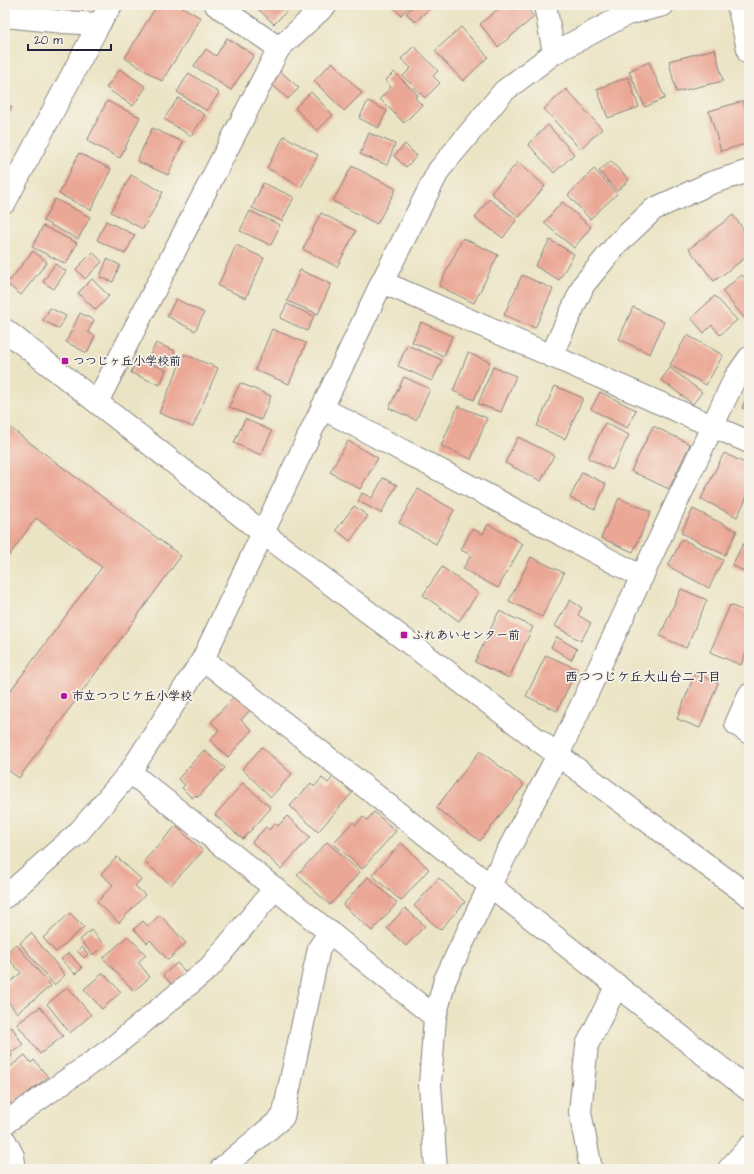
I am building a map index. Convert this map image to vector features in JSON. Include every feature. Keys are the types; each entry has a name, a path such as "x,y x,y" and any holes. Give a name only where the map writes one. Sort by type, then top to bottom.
{"street":[{"path":"5,202 110,5"},
{"path":"216,5 279,48"},
{"path":"97,402 279,48 326,5"},
{"path":"545,5 554,53"},
{"path":"5,897 78,833 130,772 203,659 382,282 439,170 504,91 554,53 627,14 663,5"},
{"path":"738,5 749,53"},
{"path":"5,16 99,24"},
{"path":"551,356 584,284 618,242 654,209 711,183 749,171"},
{"path":"382,282 749,442"},
{"path":"5,330 263,533 558,755 749,896"},
{"path":"436,1169 430,1084 435,1017 445,980 490,885 558,755 735,378 749,358"},
{"path":"322,408 642,577"},
{"path":"203,659 749,1090"},
{"path":"749,695 736,724 749,733"},
{"path":"130,772 435,1017"},
{"path":"5,1123 111,1050 210,967 275,888"},
{"path":"221,1169 283,1117 319,948 330,932"},
{"path":"591,1169 580,1112 587,1045 617,985"},
{"path":"5,1141 13,1156 15,1169"},
{"path":"728,1169 749,1147"}],"building":[{"path":"157,5 179,5 201,18 162,81 125,58"},
{"path":"261,5 293,5 274,24 257,8"},
{"path":"391,5 411,5 401,15"},
{"path":"414,5 433,5 415,22 406,13"},
{"path":"503,5 524,5 534,17 498,47 480,24"},
{"path":"461,27 488,57 463,81 435,51"},
{"path":"227,38 254,55 231,90 194,66 206,49 216,56"},
{"path":"414,46 438,71 433,76 440,83 425,98 403,76 411,68 401,59"},
{"path":"715,49 723,81 676,92 669,61"},
{"path":"332,62 362,93 344,111 314,81"},
{"path":"649,62 665,98 645,107 629,71"},
{"path":"120,69 146,87 133,106 106,88"},
{"path":"280,71 299,88 288,99 269,82"},
{"path":"394,72 418,95 415,98 422,105 404,123 380,99 391,87 385,81"},
{"path":"189,73 219,93 207,111 177,92"},
{"path":"628,77 639,107 608,118 597,89"},
{"path":"566,89 602,129 580,149 544,109"},
{"path":"311,92 333,115 317,131 295,108"},
{"path":"178,98 205,115 191,136 164,119"},
{"path":"107,101 140,117 120,158 87,141"},
{"path":"368,101 387,111 378,128 359,118"},
{"path":"743,101 749,121 749,143 721,151 709,111"},
{"path":"5,104 12,107 5,120"},
{"path":"548,125 574,154 554,173 528,144"},
{"path":"152,128 183,142 168,175 137,161"},
{"path":"369,133 395,144 387,165 360,154"},
{"path":"284,136 318,155 301,187 267,168"},
{"path":"405,144 417,156 406,167 394,156"},
{"path":"79,153 111,169 91,210 59,194"},
{"path":"611,161 629,180 617,191 599,171"},
{"path":"518,162 545,186 519,217 491,193"},
{"path":"352,166 396,189 377,224 333,201"},
{"path":"594,169 617,194 590,219 568,195"},
{"path":"131,175 163,192 143,229 111,212"},
{"path":"263,183 294,197 282,221 252,208"},
{"path":"55,199 90,217 78,239 43,221"},
{"path":"489,199 517,219 503,238 475,218"},
{"path":"562,202 591,227 574,248 544,223"},
{"path":"250,211 280,225 271,245 240,231"},
{"path":"321,213 356,231 337,267 303,249"},
{"path":"733,215 749,237 749,255 714,281 689,249"},
{"path":"106,221 135,235 125,254 97,240"},
{"path":"43,226 77,243 66,264 32,247"},
{"path":"463,238 498,255 474,303 439,286"},
{"path":"550,240 574,254 559,280 535,266"},
{"path":"236,245 264,258 246,298 218,286"},
{"path":"33,251 47,262 21,295 7,284"},
{"path":"93,252 102,262 85,279 76,269"},
{"path":"107,259 120,265 113,282 100,277"},
{"path":"55,264 66,271 54,289 43,282"},
{"path":"300,270 331,284 318,314 287,301"},
{"path":"522,275 553,289 535,328 504,315"},
{"path":"742,275 749,283 749,317 746,320 722,291"},
{"path":"92,279 109,296 96,310 78,293"},
{"path":"715,296 737,320 720,335 712,325 704,333 691,318"},
{"path":"176,299 204,313 195,331 167,316"},
{"path":"287,304 314,316 307,331 280,318"},
{"path":"633,307 664,322 650,354 619,339"},
{"path":"50,308 66,316 59,329 43,320"},
{"path":"80,313 94,320 88,332 95,336 87,353 66,342"},
{"path":"421,322 452,336 444,356 412,342"},
{"path":"272,329 306,343 289,384 255,370"},
{"path":"687,335 723,355 706,385 670,365"},
{"path":"156,343 175,351 168,366 149,357"},
{"path":"407,345 442,360 432,381 398,366"},
{"path":"468,353 490,362 474,400 453,391"},
{"path":"184,354 218,368 193,427 159,413"},
{"path":"137,357 166,370 160,385 131,373"},
{"path":"493,367 516,376 501,412 478,404"},
{"path":"670,368 702,392 693,404 661,380"},
{"path":"404,377 430,389 416,420 389,408"},
{"path":"240,383 271,396 261,420 229,407"},
{"path":"555,386 583,398 565,439 537,426"},
{"path":"749,391 749,411 742,408"},
{"path":"600,392 636,410 627,428 591,409"},
{"path":"458,406 487,418 471,459 441,446"},
{"path":"245,419 272,431 261,455 234,443"},
{"path":"605,423 629,435 612,470 588,458"},
{"path":"5,424 181,556 19,778 5,768 5,698 102,567 36,518 5,561"},
{"path":"653,426 690,444 669,489 631,471"},
{"path":"518,437 554,455 541,481 505,463"},
{"path":"348,441 378,458 360,489 330,472"},
{"path":"724,453 749,465 749,493 737,517 701,499"},
{"path":"582,472 606,484 595,509 570,498"},
{"path":"383,478 397,485 381,513 358,501 362,493 372,498"},
{"path":"418,489 454,510 436,544 399,523"},
{"path":"619,498 651,512 633,552 601,538"},
{"path":"354,506 368,516 350,541 336,530"},
{"path":"693,509 737,531 725,555 681,533"},
{"path":"488,524 523,544 498,588 463,569 471,555 461,550 472,529 483,534"},
{"path":"682,539 723,560 709,588 668,566"},
{"path":"743,544 749,547 749,574 732,565"},
{"path":"531,557 564,573 542,617 509,601"},
{"path":"442,567 478,593 459,621 423,595"},
{"path":"681,589 707,600 686,648 660,636"},
{"path":"570,600 582,608 578,615 591,623 581,641 555,626"},
{"path":"730,605 749,613 749,646 741,665 710,652"},
{"path":"499,611 533,627 509,678 475,662"},
{"path":"557,637 577,649 571,660 551,647"},
{"path":"546,655 577,669 557,711 526,696"},
{"path":"695,673 718,683 700,728 677,719"},
{"path":"236,694 252,708 241,720 252,730 228,757 210,740 219,730 211,722"},
{"path":"262,747 292,774 271,797 242,769"},
{"path":"204,750 225,768 198,797 196,795 192,798 182,788 185,785 178,779"},
{"path":"480,751 524,785 480,841 436,808"},
{"path":"334,776 352,793 318,832 290,806 311,783 314,787 322,778 328,783"},
{"path":"243,783 271,808 243,839 215,815"},
{"path":"374,812 396,831 362,869 333,843 353,822 356,825 363,817 367,820"},
{"path":"287,816 310,837 281,869 252,842 266,827 269,830 275,823 278,826"},
{"path":"176,826 203,851 171,885 144,861"},
{"path":"327,842 360,872 330,905 297,875"},
{"path":"401,843 429,869 401,901 372,875"},
{"path":"117,857 141,879 135,886 145,895 119,923 97,902 113,885 101,874"},
{"path":"368,877 397,903 372,931 343,905"},
{"path":"439,878 465,902 440,930 414,906"},
{"path":"405,908 425,926 406,946 387,928"},
{"path":"70,913 84,927 56,952 43,938"},
{"path":"160,915 186,943 168,960 150,940 147,943 134,929 143,921 148,926"},
{"path":"91,930 104,944 93,955 80,940"},
{"path":"31,933 65,975 54,985 20,943"},
{"path":"128,936 146,955 138,962 150,977 134,991 103,958"},
{"path":"16,944 51,986 17,1013 5,998 5,986 21,973 5,954"},
{"path":"82,947 88,954 84,958 77,951"},
{"path":"69,953 82,968 75,974 61,959"},
{"path":"177,963 186,972 172,985 163,975"},
{"path":"103,973 121,992 102,1009 84,989"},
{"path":"68,987 91,1015 70,1033 47,1004"},
{"path":"40,1007 63,1036 40,1054 17,1024"},
{"path":"12,1027 23,1045 10,1053 12,1056 5,1061 5,1032"},
{"path":"25,1055 31,1063 34,1060 48,1077 12,1105 5,1096 5,1075 8,1072 6,1070"}],"place":[{"name":"つつじヶ丘小学校前","path":"65,361"},
{"name":"ふれあいセンター前","path":"404,635"},
{"name":"市立つつじケ丘小学校","path":"64,696"}],"district":[{"name":"西つつじケ丘大山台二丁目","path":"643,677"}]}
